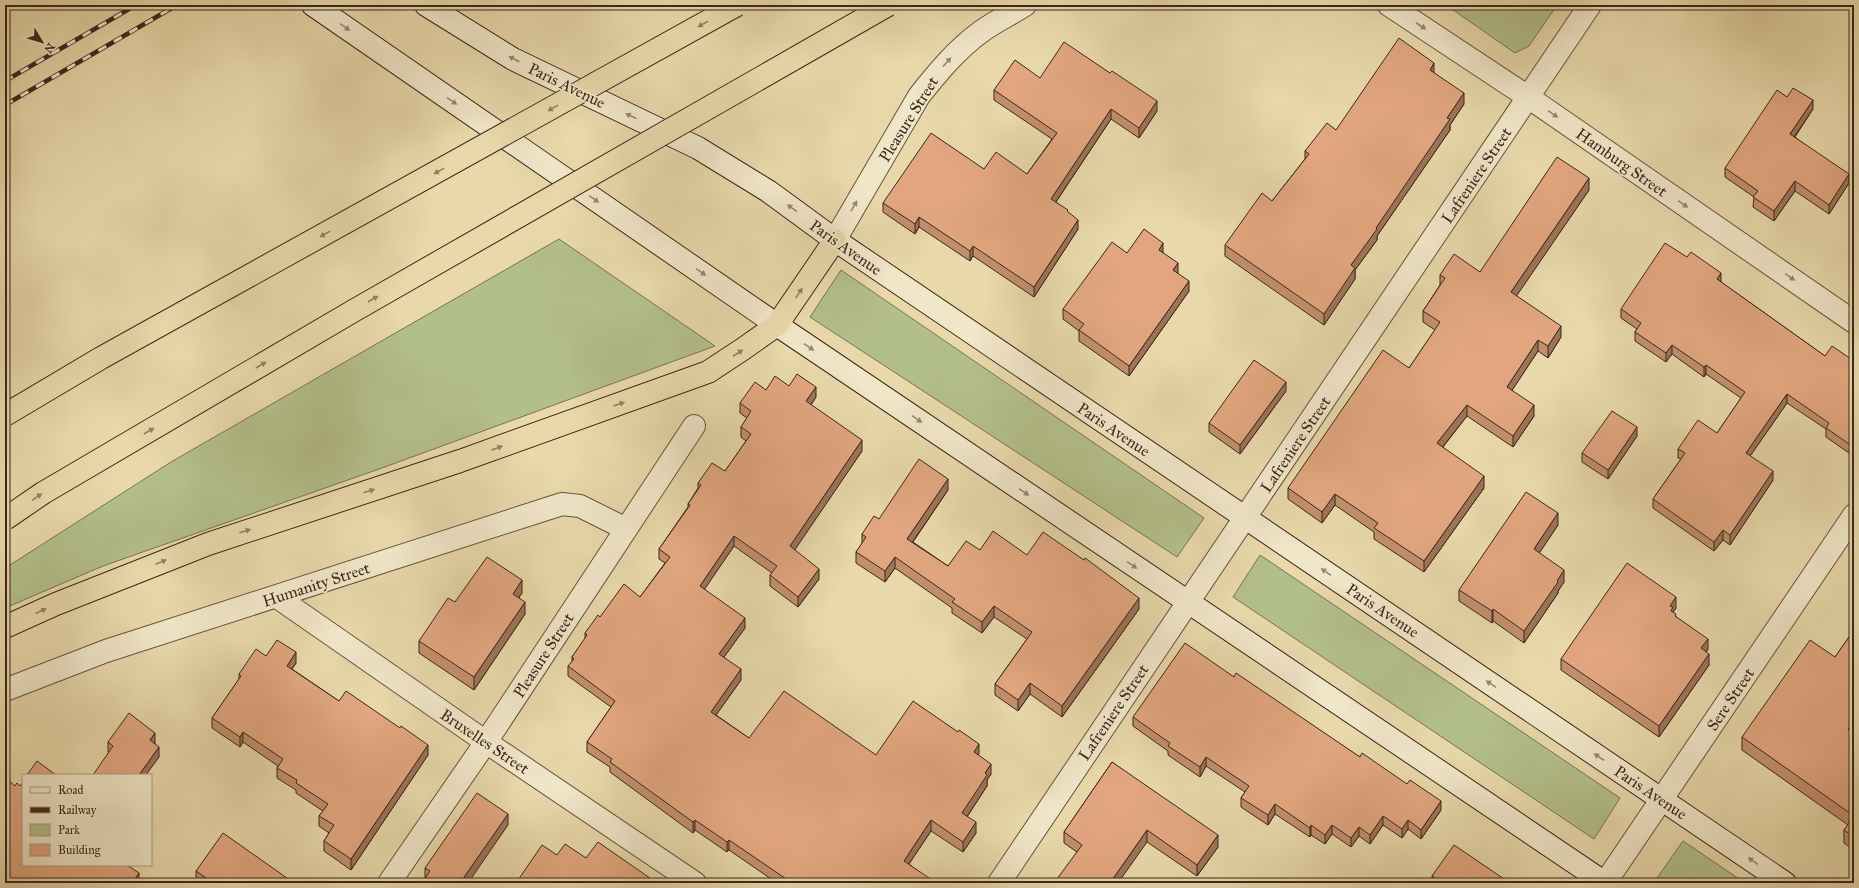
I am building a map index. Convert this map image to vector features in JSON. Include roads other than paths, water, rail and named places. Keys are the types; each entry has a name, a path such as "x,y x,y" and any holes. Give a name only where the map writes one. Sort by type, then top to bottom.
{"highway":[{"path":"5,415 101,358 737,5"},
{"path":"5,519 44,493 368,302 888,5"},
{"path":"5,627 56,604 208,544 460,461 585,415 681,383 708,372 777,325 835,240"}],"street":[{"path":"313,5 777,325 1605,883"},
{"name":"Paris Avenue","path":"426,5 513,59 698,148 768,191 835,240 1785,883"},
{"name":"Pleasure Street","path":"835,240 919,96 935,75 951,57 982,31 1025,5"},
{"name":"Hamburg Street","path":"1388,5 1528,97 1854,322"},
{"name":"Lafreniere Street","path":"999,883 1590,5"},
{"name":"Pleasure Street","path":"389,883 486,742 694,426"},
{"name":"Humanity Street","path":"5,690 106,651 562,504 580,506 626,529"},
{"name":"Sere Street","path":"1605,883 1854,515"},
{"name":"Bruxelles Street","path":"277,597 486,742 695,883"}],"railway":[{"path":"5,81 136,5"},
{"path":"5,105 177,5"}]}
